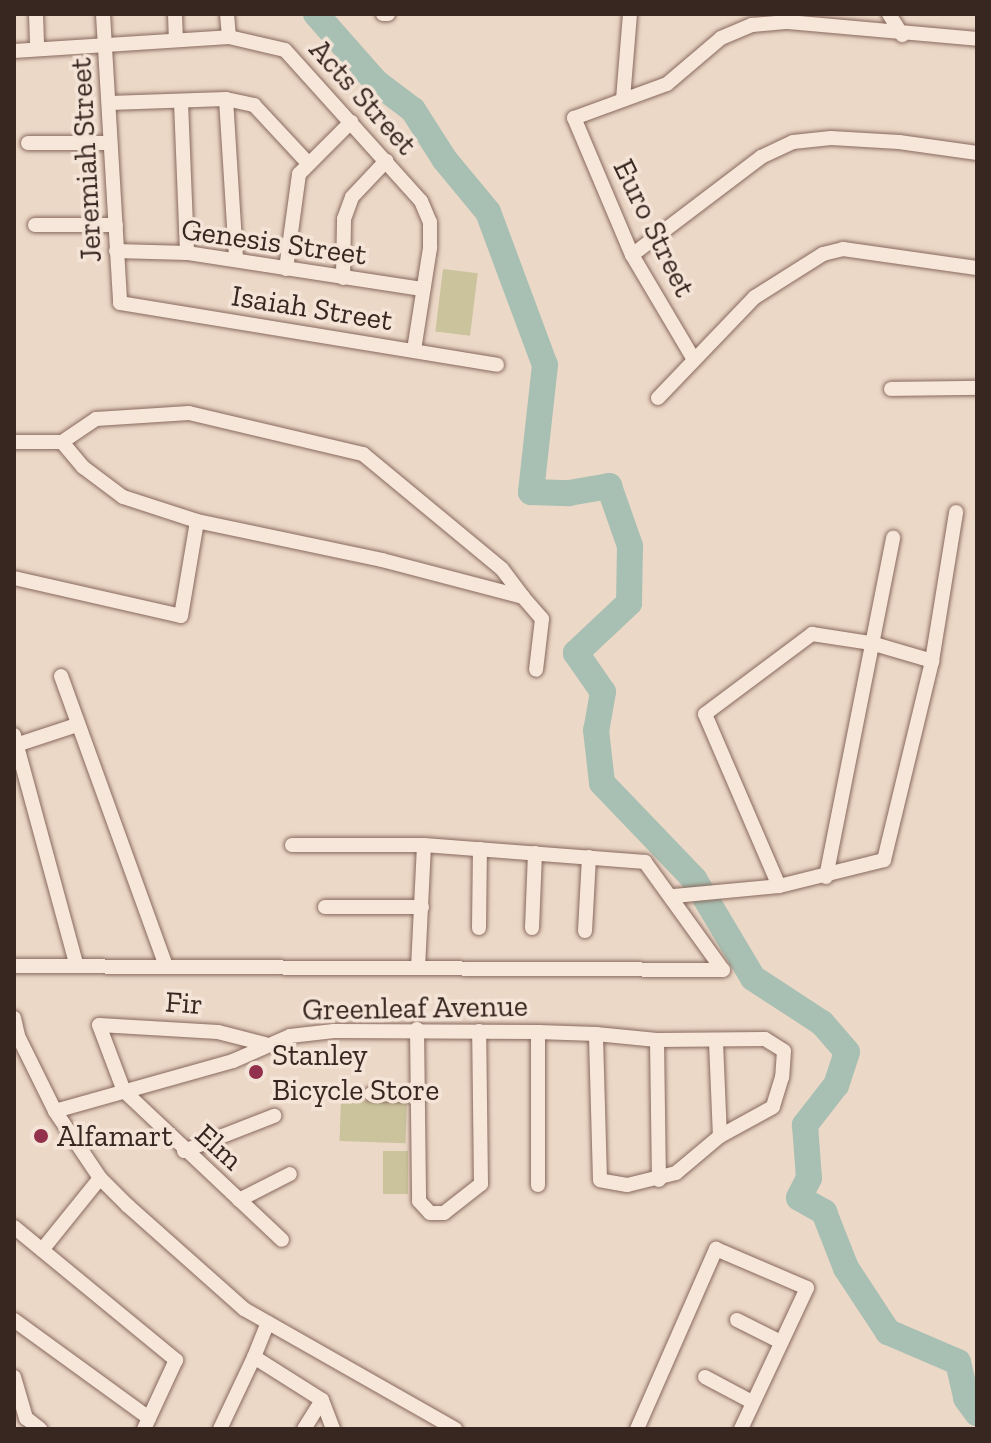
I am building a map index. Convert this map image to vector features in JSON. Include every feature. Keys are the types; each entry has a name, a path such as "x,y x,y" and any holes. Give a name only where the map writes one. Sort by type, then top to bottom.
{"street":[{"path":"36,14 37,47"},
{"name":"Jeremiah Street","path":"103,14 120,303"},
{"path":"175,14 176,38"},
{"path":"227,14 229,37"},
{"path":"630,14 623,99 667,84 721,38 752,25 788,22 902,35 977,39"},
{"path":"889,14 902,35"},
{"name":"Acts Street","path":"14,51 37,47 229,37 285,50 421,201 430,222 414,350"},
{"path":"109,103 226,99 254,105 307,162"},
{"path":"226,99 236,259"},
{"name":"Euro Street","path":"623,99 574,118 632,255 693,358"},
{"path":"181,102 187,253"},
{"path":"286,269 293,192 307,162 351,122"},
{"path":"632,255 761,157 793,142 899,142 977,153"},
{"path":"28,143 109,143"},
{"path":"343,278 344,219 352,197 386,161"},
{"path":"35,225 116,225"},
{"name":"Euro Street","path":"658,398 693,358 755,297 823,254 843,249 977,268"},
{"name":"Genesis Street","path":"116,251 187,253 236,259 423,289"},
{"name":"Isaiah Street","path":"120,303 497,365"},
{"path":"891,389 977,388"},
{"path":"15,445 62,442 96,419 189,413 363,454 502,569 542,619 536,670"},
{"path":"62,442 83,467 123,497 197,521 382,560 523,597"},
{"path":"679,895 779,886 826,877 884,860 932,661 956,512"},
{"path":"14,578 181,616 197,521"},
{"path":"826,877 893,538"},
{"path":"779,886 705,714 812,634 871,643 932,661"},
{"path":"61,676 166,966"},
{"path":"76,963 15,740 77,725"},
{"path":"14,966 76,963 723,970 679,895 645,862 424,845 292,845"},
{"path":"418,968 424,845"},
{"path":"479,928 480,849"},
{"path":"532,928 535,853"},
{"path":"585,931 589,857"},
{"path":"325,907 422,907"},
{"path":"14,1018 55,1111 100,1178 197,1270 268,1323 455,1429"},
{"name":"Fir","path":"124,1091 99,1025 205,1030 265,1044"},
{"path":"417,1029 421,1095 419,1201 430,1213 444,1213 481,1184 479,1031"},
{"name":"Greenleaf Avenue","path":"55,1111 233,1061 265,1044 334,1031 417,1029 538,1032 716,1042 765,1039 784,1051 773,1107 720,1136"},
{"path":"538,1032 538,1185"},
{"path":"596,1034 600,1180 627,1185 659,1180 676,1173 720,1136 716,1042"},
{"path":"657,1040 659,1180"},
{"name":"Elm","path":"124,1091 184,1151 282,1240"},
{"path":"371,1094 421,1095"},
{"path":"184,1151 274,1116"},
{"path":"239,1200 290,1174"},
{"path":"42,1250 100,1178"},
{"path":"14,1227 176,1360 147,1423 14,1320"},
{"path":"637,1429 716,1249 807,1288 741,1429"},
{"path":"737,1320 781,1342"},
{"path":"220,1429 268,1323"},
{"path":"254,1357 322,1400 333,1429"},
{"path":"14,1377 26,1418 40,1429"},
{"path":"705,1377 752,1402"},
{"path":"304,1429 322,1400"}],"shaded area":[{"path":"443,269 478,273 470,336 435,332"},
{"path":"341,1100 407,1102 406,1143 340,1141"},
{"path":"383,1151 408,1151 408,1194 383,1194"}],"building":[{"path":"260,1062 266,1077 252,1082 246,1068"}],"waterway":[{"path":"316,14 376,82 413,110 445,160 488,212 545,365 531,492 569,493 609,486 630,546 629,603 576,653 603,692 596,730 602,783 694,879 753,978 822,1023 847,1052 836,1085 805,1125 809,1178 799,1198 824,1212 846,1268 888,1332 958,1362 966,1398 977,1413"}],"place":[{"name":"Stanley Bicycle Store","path":"256,1072"},
{"name":"Alfamart","path":"41,1136"}]}
